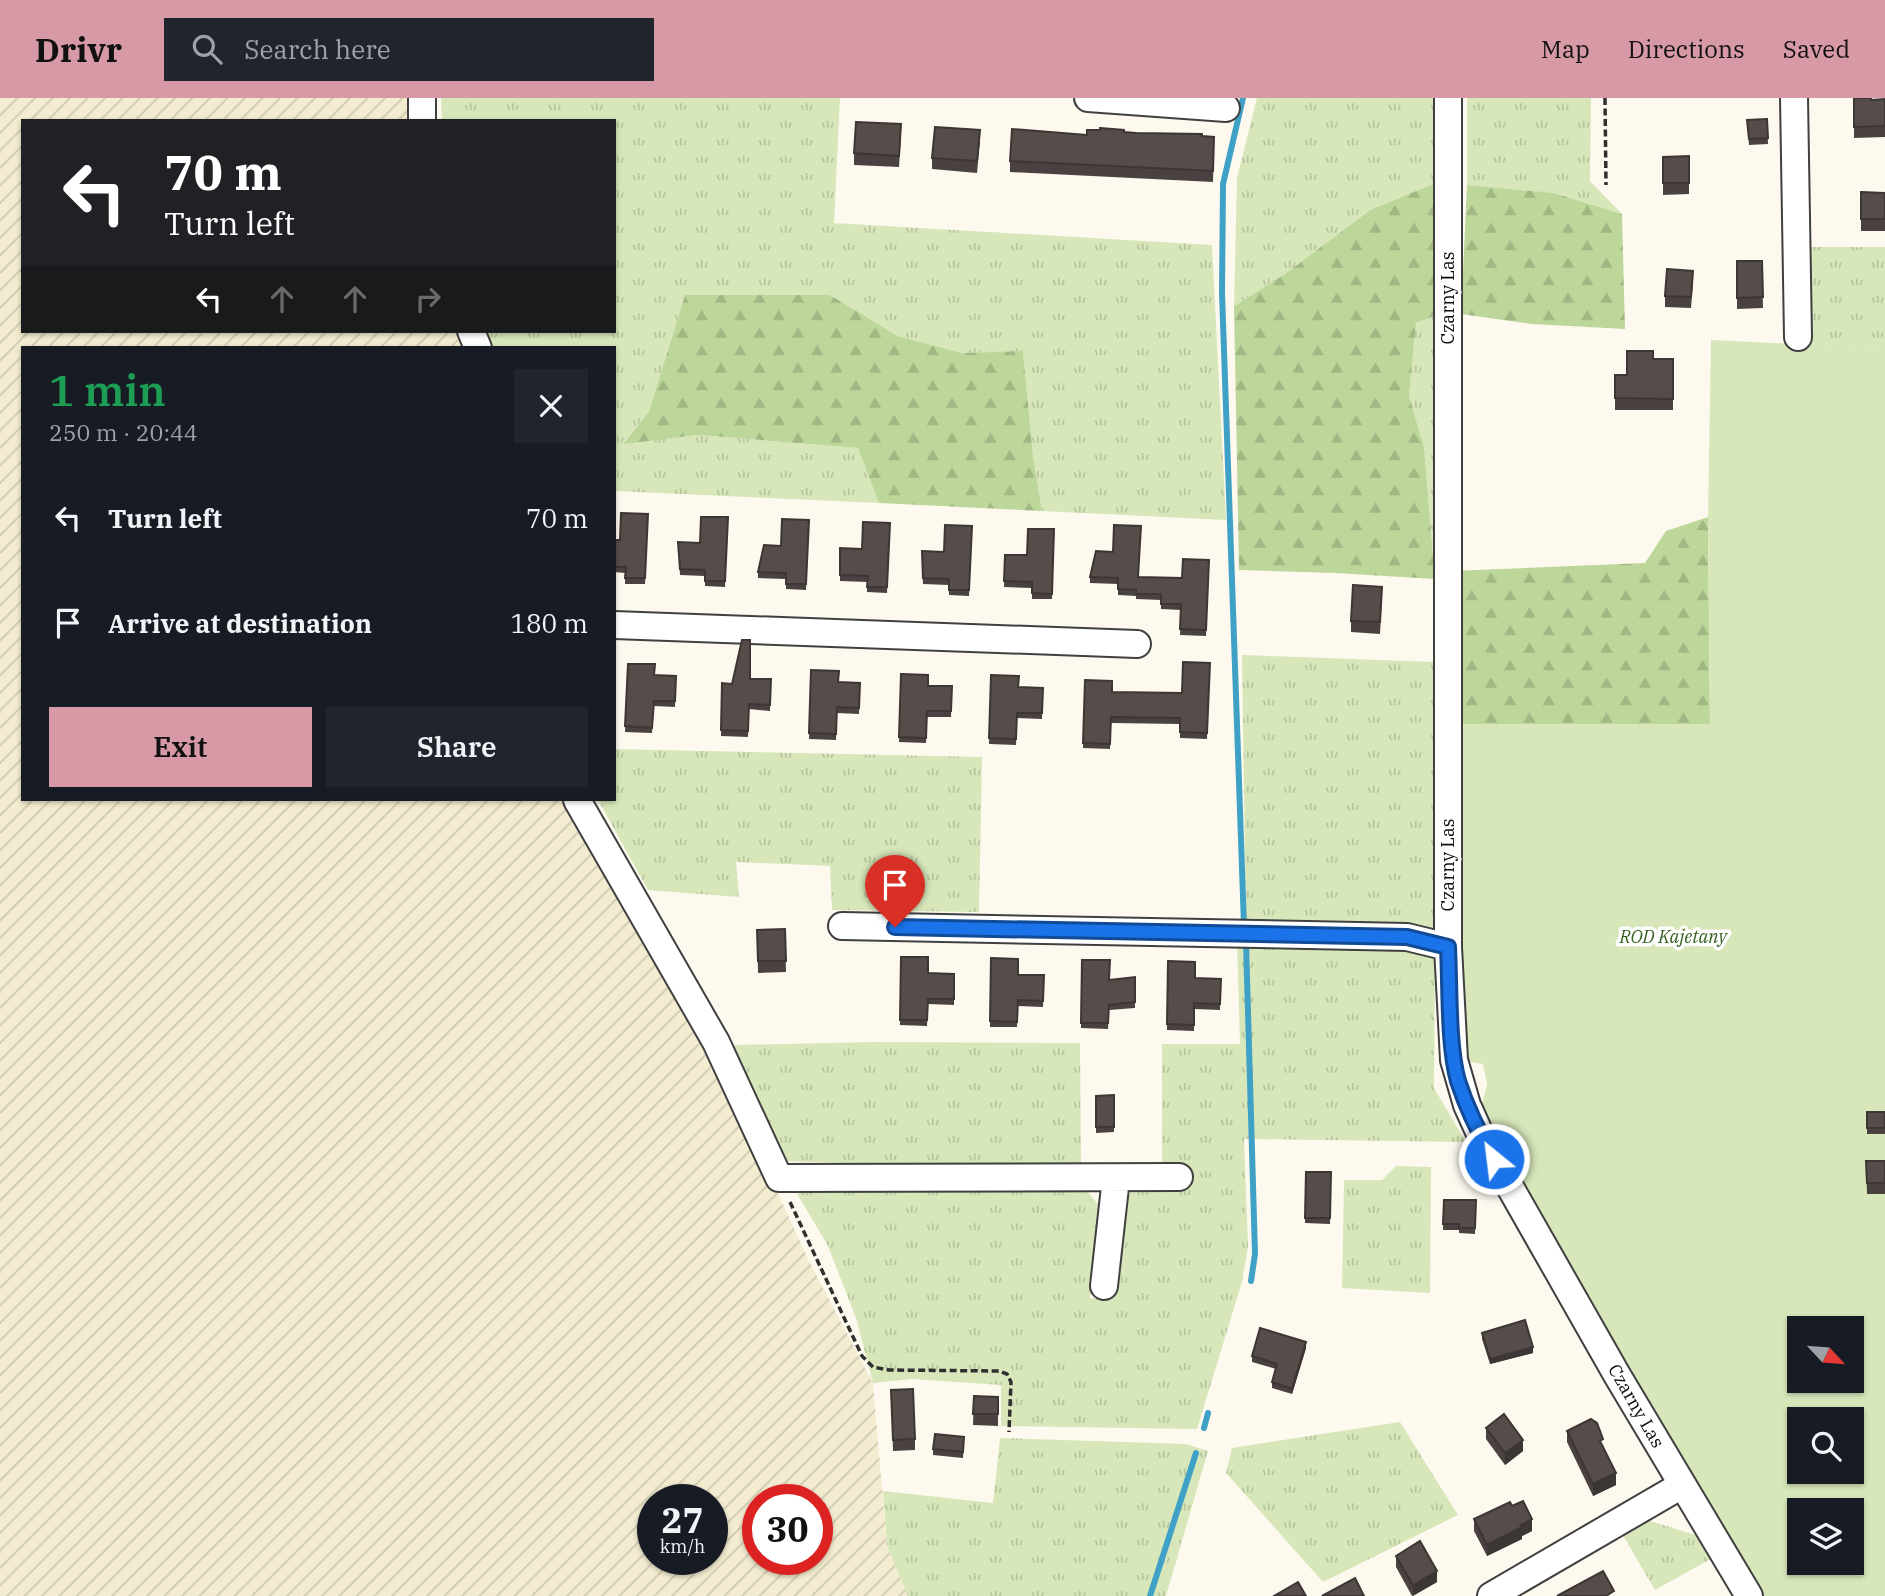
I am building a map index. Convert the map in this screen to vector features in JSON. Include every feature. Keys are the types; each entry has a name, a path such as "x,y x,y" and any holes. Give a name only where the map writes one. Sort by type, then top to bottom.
{"street":[{"path":"422,98 422,119"},
{"path":"1088,98 1226,108"},
{"name":"Czarny Las","path":"1448,98 1448,947 1454,1060 1467,1105 1481,1136 1749,1596"},
{"path":"1794,98 1798,337"},
{"path":"616,625 1137,643"},
{"path":"578,801 716,1042 779,1178 1179,1177"},
{"path":"842,926 1407,937 1448,947"},
{"path":"1104,1286 1116,1178"},
{"path":"1491,1596 1682,1485"}],"path":[{"path":"1605,98 1606,185"},
{"path":"779,1178 862,1356 873,1367 889,1370 999,1371 1007,1374 1011,1382 1009,1432"}],"shaded area":[{"path":"0,98 414,98 416,119 21,119 21,333 456,333 462,346 21,346 21,801 568,801 713,1051 808,1259 873,1383 887,1546 908,1596 0,1596"}],"green space":[{"path":"441,98 840,98 834,223 1212,245 1226,520 1042,511 1033,456 1023,352 962,353 898,336 830,295 685,295 649,411 623,443 698,435 859,448 879,503 616,491 616,346 485,346 479,333 616,333 616,119 442,119"},
{"path":"1257,98 1438,98 1438,182 1370,210 1285,274 1234,306 1237,178"},
{"path":"1467,98 1591,98 1590,181 1622,214 1554,193 1467,185"},
{"path":"1438,182 1440,314 1416,323 1409,396 1424,447 1435,579 1239,570 1234,306 1285,274 1370,210"},
{"path":"1467,185 1554,193 1622,214 1625,329 1532,324 1461,314"},
{"path":"1805,247 1885,247 1885,348 1806,345"},
{"path":"685,295 830,295 898,336 962,353 1023,351 1033,456 1042,511 879,503 858,448 698,435 623,444 649,411"},
{"path":"1440,314 1435,579 1424,447 1409,396 1416,323"},
{"name":"ROD Kajetany","path":"1711,340 1885,348 1885,1596 1762,1596 1479,1117 1487,1084 1483,1064 1459,1060 1460,724 1710,724 1708,517"},
{"path":"1708,517 1710,725 1460,724 1451,571 1645,563 1666,531"},
{"path":"1242,655 1435,662 1436,934 1246,930"},
{"path":"616,749 982,757 979,912 832,910 830,866 736,862 739,897 648,890 599,801 616,801"},
{"path":"1237,940 1420,943 1435,959 1434,1088 1466,1142 1244,1139 1248,1247 1242,1282 1197,1429 1001,1426 1001,1385 912,1379 873,1383 856,1318 828,1246 796,1192 1086,1190 1102,1209 1090,1298 1112,1300 1123,1193 1186,1188 1187,1164 1162,1163 1162,1044 1240,1044"},
{"path":"874,1042 1080,1043 1081,1164 782,1161 733,1045"},
{"path":"1396,1166 1431,1167 1430,1293 1342,1288 1344,1180 1382,1180"},
{"path":"1400,1422 1458,1515 1323,1582 1226,1473 1232,1448"},
{"path":"1000,1438 1186,1444 1208,1451 1166,1596 908,1596 887,1546 883,1491 993,1503"},
{"path":"1644,1519 1705,1538 1716,1556 1655,1590 1621,1532"}],"building":[{"path":"1854,98 1885,99 1885,126 1854,127"},
{"path":"1767,119 1768,138 1749,139 1747,120"},
{"path":"856,122 901,124 899,156 854,153"},
{"path":"935,127 980,130 977,161 932,158"},
{"path":"1100,128 1136,133 1202,134 1214,137 1213,171 1010,161 1012,129 1087,135 1087,130"},
{"path":"1689,156 1689,183 1663,183 1663,157"},
{"path":"1861,192 1885,193 1885,219 1861,219"},
{"path":"1737,261 1762,261 1763,297 1737,298"},
{"path":"1667,269 1693,271 1691,297 1665,296"},
{"path":"1627,351 1653,351 1653,359 1673,359 1673,399 1615,398 1615,375 1627,375"},
{"path":"621,513 648,514 645,578 625,578 626,567 616,567 616,540 620,540"},
{"path":"701,517 728,517 725,581 705,581 705,570 680,569 678,542 700,543"},
{"path":"782,519 809,520 806,584 786,584 786,573 758,572 764,545 781,546"},
{"path":"863,522 890,523 887,587 867,587 868,576 840,575 840,548 862,549"},
{"path":"945,525 972,526 969,590 949,590 949,579 923,578 922,551 944,552"},
{"path":"1114,525 1141,526 1138,577 1182,578 1183,559 1209,560 1206,630 1180,629 1181,604 1161,604 1161,594 1136,594 1136,590 1118,589 1118,578 1090,577 1096,551 1113,552"},
{"path":"1028,529 1054,529 1052,594 1032,593 1032,582 1004,581 1005,555 1027,555"},
{"path":"1353,585 1382,587 1380,622 1351,621"},
{"path":"742,640 750,640 750,679 771,679 770,705 749,704 748,731 721,730 722,683 732,684"},
{"path":"1183,662 1210,663 1207,733 1180,732 1180,718 1111,717 1110,744 1083,743 1085,680 1112,681 1112,692 1182,693"},
{"path":"628,664 655,664 654,675 676,676 675,701 654,701 652,728 625,726"},
{"path":"811,670 839,671 838,682 860,683 859,708 837,707 836,734 809,733"},
{"path":"901,674 928,675 928,686 952,686 951,711 927,711 926,738 899,737"},
{"path":"991,675 1019,676 1018,687 1043,688 1042,713 1017,713 1016,739 989,738"},
{"path":"785,929 786,961 758,961 757,930"},
{"path":"901,957 928,957 928,973 954,974 954,999 928,999 927,1020 900,1020"},
{"path":"991,958 1018,959 1018,975 1044,975 1043,1001 1018,1000 1017,1022 990,1021"},
{"path":"1082,960 1110,960 1109,980 1135,977 1135,1002 1109,1005 1108,1023 1081,1023"},
{"path":"1168,961 1195,962 1195,978 1221,979 1220,1004 1194,1003 1194,1025 1167,1024"},
{"path":"1114,1095 1114,1127 1096,1127 1096,1096"},
{"path":"1867,1112 1885,1112 1885,1128 1867,1128"},
{"path":"1866,1161 1885,1161 1885,1183 1867,1183"},
{"path":"1306,1172 1331,1172 1330,1218 1305,1218"},
{"path":"1444,1200 1476,1200 1475,1228 1443,1224"},
{"path":"1525,1320 1533,1347 1490,1359 1482,1333"},
{"path":"1260,1328 1306,1342 1292,1389 1272,1382 1277,1364 1252,1356"},
{"path":"913,1389 915,1439 893,1440 891,1390"},
{"path":"974,1396 998,1397 998,1414 973,1414"},
{"path":"1504,1414 1523,1440 1505,1453 1486,1428"},
{"path":"1591,1419 1597,1423 1603,1439 1600,1441 1616,1473 1593,1484 1567,1431"},
{"path":"935,1434 964,1437 963,1452 933,1449"},
{"path":"1523,1501 1532,1519 1487,1545 1474,1519 1510,1502 1512,1506"},
{"path":"1420,1541 1437,1571 1413,1585 1396,1556"},
{"path":"1603,1571 1614,1591 1606,1596 1557,1596"},
{"path":"1355,1578 1364,1596 1322,1596"},
{"path":"1298,1582 1306,1596 1274,1596"}],"waterway":[{"path":"1243,98 1223,184 1222,293 1244,926"},
{"path":"1246,943 1255,1254 1251,1281"},
{"path":"1204,1428 1208,1413"},
{"path":"1150,1596 1196,1453"}],"route":[{"path":"895,927 1407,937 1448,947 1454,1060 1458,1079 1467,1105 1494,1159"}]}
